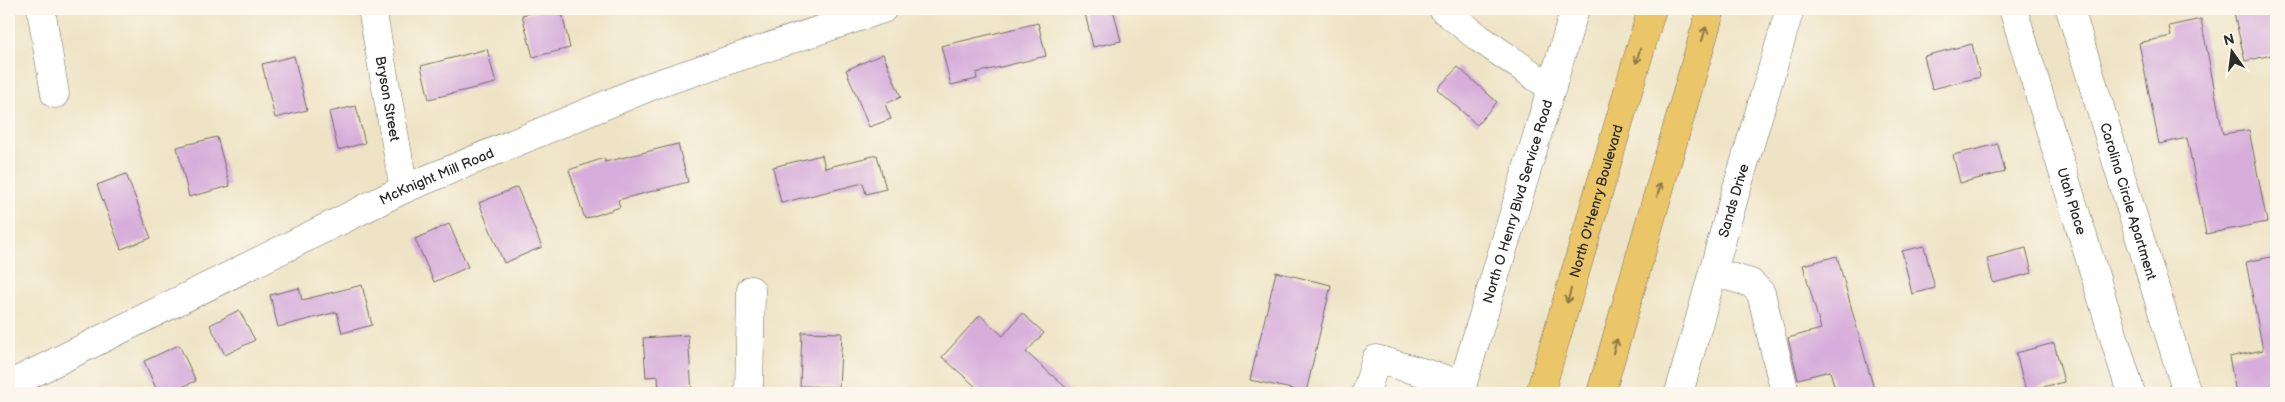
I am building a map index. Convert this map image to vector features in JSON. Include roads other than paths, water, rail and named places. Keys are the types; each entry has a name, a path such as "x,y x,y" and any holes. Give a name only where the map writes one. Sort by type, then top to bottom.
{"highway":[{"name":"North O'Henry Boulevard","path":"1540,393 1652,9"},
{"path":"1601,393 1711,9"}],"street":[{"path":"41,9 55,94"},
{"name":"Bryson Street","path":"372,9 404,189"},
{"name":"McKnight Mill Road","path":"9,385 404,189 651,86 883,9"},
{"name":"North O Henry Blvd Service Road","path":"1461,389 1575,9"},
{"name":"Sands Drive","path":"1679,393 1790,9"},
{"name":"Utah Place","path":"2013,9 2131,393"},
{"name":"Carolina Circle Apartment","path":"2070,9 2187,393"},
{"path":"1453,10 1478,38 1552,88"},
{"path":"1713,272 1751,283 1761,293 1785,393"},
{"path":"749,393 751,290"},
{"path":"1366,393 1376,358 1461,389"}]}
